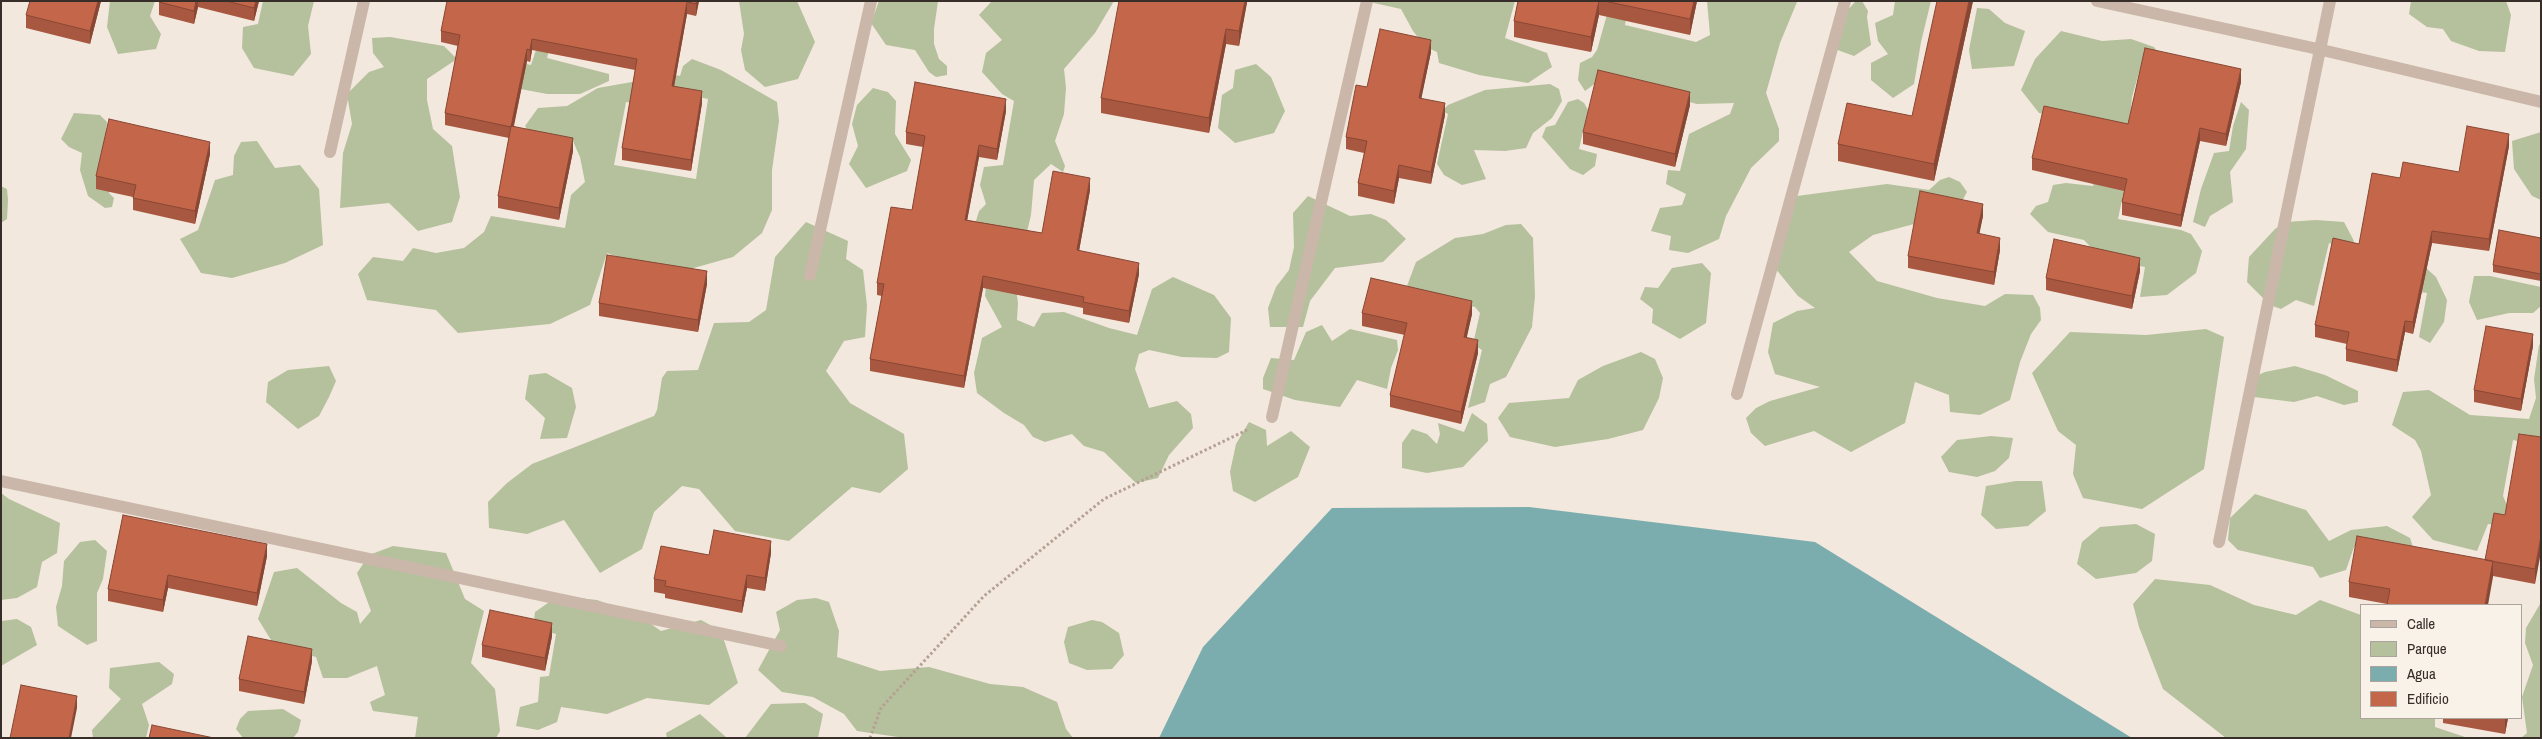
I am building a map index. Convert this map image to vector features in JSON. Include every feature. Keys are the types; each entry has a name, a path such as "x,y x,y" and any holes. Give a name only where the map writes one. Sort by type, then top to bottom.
{"street":[{"path":"330,152 364,1"},
{"path":"810,275 871,1"},
{"path":"1272,417 1367,1"},
{"path":"1737,394 1845,1"},
{"path":"2097,1 2318,49 2541,102"},
{"path":"2219,542 2318,49 2330,1"},
{"path":"1,481 781,646"}],"path":[{"path":"870,738 881,708 984,596 1104,499 1272,417"}],"green space":[{"path":"110,1 155,1 150,16 161,34 156,49 118,54 107,27"},
{"path":"263,1 314,1 308,26 311,54 293,76 254,68 242,48 243,27 258,24"},
{"path":"739,1 797,1 815,42 798,79 765,87 745,70 741,50 744,34"},
{"path":"879,1 938,1 934,44 939,59 947,66 947,75 936,77 929,72 915,50 886,45 871,23"},
{"path":"992,1 1114,1 1095,33 1064,69 1066,88 1064,114 1055,141 1065,166 1063,172 1051,164 1034,180 1031,215 1015,282 1018,303 1017,320 1034,327 1042,313 1064,312 1109,328 1137,335 1152,289 1173,277 1214,295 1231,318 1229,352 1217,358 1182,357 1149,350 1139,354 1135,369 1149,408 1177,401 1191,414 1193,428 1169,455 1158,478 1136,483 1104,452 1084,446 1072,434 1045,442 1033,437 1024,425 977,393 974,373 982,338 1002,327 985,296 991,229 976,221 979,211 986,204 980,185 984,167 1003,165 1014,101 1002,94 982,72 986,53 1002,40 979,15"},
{"path":"1365,1 1515,1 1505,38 1547,53 1552,67 1528,83 1479,75 1439,63 1437,52 1426,47 1413,31 1401,9"},
{"path":"1707,1 1797,2 1780,43 1766,93 1779,129 1779,141 1751,168 1726,216 1719,239 1688,253 1669,250 1671,236 1651,231 1660,208 1682,205 1686,194 1666,184 1668,170 1680,171 1689,134 1730,114 1734,103 1697,104 1601,79 1585,91 1578,80 1580,63 1592,57 1597,50 1610,4 1628,6 1625,25 1696,42 1710,35"},
{"path":"1856,1 1862,1 1868,11 1867,17 1871,45 1854,56 1832,48 1841,17"},
{"path":"1895,1 1931,1 1921,42 1914,84 1893,98 1871,80 1871,63 1888,54 1878,41 1875,23 1893,15"},
{"path":"2411,1 2506,1 2511,15 2505,52 2479,51 2451,41 2443,29 2427,27 2409,14"},
{"path":"1977,8 1989,9 2005,23 2025,31 2014,66 1972,69 1969,50"},
{"path":"2061,31 2102,41 2131,39 2154,47 2163,60 2143,58 2132,97 2129,129 2136,132 2118,219 2181,230 2191,234 2202,251 2196,273 2167,295 2140,297 2145,267 2101,258 2084,240 2048,232 2030,214 2036,206 2048,202 2053,185 2066,183 2093,186 2105,127 2039,113 2021,90 2035,59"},
{"path":"553,33 547,58 609,74 609,81 580,94 547,94 468,79 502,59 531,65 537,47"},
{"path":"390,37 444,46 457,59 427,79 427,100 433,129 452,146 460,197 452,222 418,231 389,203 340,208 343,153 352,124 347,94 369,72 384,67 373,53 372,38"},
{"path":"692,59 721,70 777,102 779,121 772,170 772,210 762,233 733,257 690,269 644,267 607,253 590,305 550,324 458,333 436,310 367,300 358,274 373,257 403,261 413,248 436,253 464,248 484,232 491,216 565,228 571,195 585,182 580,157 572,139 530,133 525,126 538,108 567,106 598,88 632,82 657,89 650,105 626,102 614,165 696,179 708,99 668,90 672,74 680,76 683,66"},
{"path":"1256,64 1271,77 1285,111 1274,133 1235,143 1218,128 1222,95 1233,88 1235,70"},
{"path":"1550,84 1559,89 1562,101 1552,118 1533,133 1526,148 1505,151 1474,150 1486,179 1462,185 1444,175 1437,164 1448,114 1442,111 1448,105 1485,90"},
{"path":"873,88 888,92 896,101 895,134 911,160 907,171 866,188 849,164 858,146 852,124 857,105"},
{"path":"1578,99 1584,103 1588,110 1579,149 1597,154 1595,166 1583,175 1570,169 1542,137 1546,127 1555,125 1568,102"},
{"path":"2241,102 2249,110 2246,149 2230,172 2233,202 2210,216 2205,227 2193,222 2201,189 2214,153 2229,151 2233,126"},
{"path":"74,113 100,115 107,122 106,133 115,146 117,153 109,193 114,198 112,207 105,208 88,196 80,170 82,153 69,147 61,139"},
{"path":"2541,132 2541,200 2532,196 2514,169 2512,141"},
{"path":"257,141 275,168 300,165 319,189 323,245 285,263 232,278 201,273 180,239 198,230 215,180 233,175 234,156 241,142"},
{"path":"1949,177 1960,182 1967,192 1961,203 1929,220 1873,235 1849,252 1877,281 1937,298 1985,306 2005,294 2033,295 2040,308 2041,320 2031,334 2020,362 2010,400 1980,415 1950,412 1949,395 1915,382 1905,423 1851,452 1814,431 1765,446 1751,433 1746,418 1756,408 1770,401 1820,387 1775,374 1768,352 1773,323 1797,311 1815,308 1798,296 1775,268 1797,196 1887,184 1929,190 1940,180"},
{"path":"1,186 7,189 8,200 7,219 1,223"},
{"path":"1308,196 1350,216 1371,214 1386,220 1406,239 1383,262 1335,268 1310,301 1303,327 1270,327 1268,308 1276,287 1289,270 1294,247 1293,213"},
{"path":"2316,220 2344,222 2354,241 2348,248 2329,243 2314,306 2296,300 2281,309 2270,305 2247,282 2249,257 2275,229 2286,222"},
{"path":"806,222 848,241 846,259 863,270 867,306 865,337 844,341 826,371 850,403 904,434 908,469 880,493 852,487 789,541 735,531 699,489 682,486 654,512 642,549 600,573 564,520 527,534 489,528 488,502 507,483 532,464 654,416 657,410 662,378 667,371 698,370 714,323 749,322 766,310 775,257"},
{"path":"1521,224 1533,238 1535,296 1532,327 1506,377 1490,384 1485,402 1468,408 1482,350 1473,344 1480,313 1475,307 1416,295 1407,286 1416,262 1455,238 1483,234 1506,225"},
{"path":"1702,263 1711,273 1706,323 1680,339 1652,323 1653,309 1640,299 1645,287 1658,288 1672,268"},
{"path":"2426,268 2436,277 2447,300 2444,322 2430,343 2419,337 2427,293 2398,289"},
{"path":"2474,276 2490,276 2541,287 2541,306 2533,313 2509,313 2477,320 2469,302"},
{"path":"1322,325 1332,341 1350,329 1397,340 1398,350 1391,368 1387,389 1357,380 1340,407 1295,400 1263,389 1263,378 1271,358 1294,360 1306,332"},
{"path":"2206,329 2224,337 2204,469 2142,509 2083,498 2073,474 2076,445 2058,431 2032,373 2070,332 2146,335"},
{"path":"2541,344 2541,446 2513,440 2503,496 2507,505 2541,528 2488,524 2477,551 2433,540 2412,517 2431,495 2421,451 2415,440 2392,425 2403,392 2429,390 2470,415 2529,419 2536,398 2534,379 2539,345"},
{"path":"1641,352 1655,359 1663,378 1659,398 1643,430 1608,439 1555,447 1510,437 1498,418 1509,403 1569,398 1578,380 1603,366"},
{"path":"329,366 336,381 329,397 319,416 298,429 266,402 268,382 288,370"},
{"path":"2295,366 2325,375 2358,391 2358,402 2344,405 2317,396 2294,402 2254,397 2249,379 2265,372"},
{"path":"546,373 572,388 576,407 567,438 540,439 545,418 525,399 529,375"},
{"path":"1472,413 1487,424 1488,441 1463,467 1427,473 1402,468 1402,443 1412,429 1427,434 1437,444 1440,434 1438,423 1464,432"},
{"path":"1249,422 1266,430 1267,446 1291,431 1310,447 1298,477 1255,502 1233,491 1230,472 1236,444"},
{"path":"1991,436 2013,438 2009,458 1995,471 1977,477 1949,472 1941,457 1957,440"},
{"path":"2016,481 2042,481 2046,511 2028,526 1996,529 1981,515 1986,486"},
{"path":"1,493 9,499 60,523 57,553 42,562 37,587 17,598 1,600"},
{"path":"2255,494 2306,510 2329,541 2351,530 2387,526 2410,538 2416,556 2354,547 2346,570 2320,578 2313,567 2238,550 2228,540 2230,518"},
{"path":"2136,524 2155,534 2152,561 2136,573 2096,579 2077,564 2082,542 2100,527"},
{"path":"95,540 107,551 103,579 97,593 97,641 87,645 58,626 56,607 62,586 64,561 80,542"},
{"path":"393,546 446,553 465,599 484,611 471,663 495,689 500,731 496,738 415,738 418,717 373,711 370,702 385,695 377,666 347,678 323,678 316,657 289,650 271,640 258,619 274,572 297,568 341,603 357,612 360,624 371,611 357,573 369,555"},
{"path":"2541,574 2541,738 2521,738 2527,733 2522,697 2533,665 2525,643 2526,628 2540,604"},
{"path":"2155,579 2210,585 2254,605 2296,615 2320,600 2360,615 2360,719 2435,719 2435,727 2468,738 2226,738 2163,689 2139,627 2133,604"},
{"path":"558,596 597,600 638,615 661,631 701,620 721,631 738,683 709,705 647,698 607,714 561,707 557,722 538,730 516,726 520,707 538,702 540,677 549,676 556,634 533,628 535,612"},
{"path":"816,598 829,602 839,631 837,657 880,671 929,667 990,684 1023,687 1057,702 1066,729 1073,738 905,738 857,731 844,714 813,697 782,692 758,670 780,630 776,612 797,600"},
{"path":"17,619 31,627 37,645 1,666 1,621"},
{"path":"1092,620 1102,622 1119,633 1124,655 1112,669 1087,670 1069,663 1064,642 1068,627"},
{"path":"159,662 174,674 172,684 142,704 149,725 146,738 93,738 92,730 121,699 109,688 110,668"},
{"path":"805,703 823,714 818,738 745,738 771,704"},
{"path":"283,709 301,720 298,732 293,738 243,738 236,729 240,719 248,711"},
{"path":"700,714 727,738 667,738 666,733"}],"water":[{"path":"1529,507 1815,542 2132,738 1159,738 1203,647 1332,508"}],"building":[{"path":"30,1 98,1 90,31 26,15"},
{"path":"159,1 196,1 194,11"},
{"path":"226,1 256,1 254,8"},
{"path":"447,1 696,1 696,4 687,2 672,86 702,91 691,160 622,148 637,59 532,39 530,50 527,49 511,127 445,113 460,35 441,31"},
{"path":"1119,1 1245,1 1239,31 1226,29 1209,118 1101,98"},
{"path":"1518,1 1599,1 1591,37 1514,21"},
{"path":"1604,1 1694,1 1690,19"},
{"path":"1937,1 1969,1 1934,164 1838,144 1847,103 1912,116"},
{"path":"1380,29 1431,40 1419,98 1445,103 1431,172 1399,165 1394,191 1358,183 1367,141 1346,137 1356,85 1367,87"},
{"path":"2145,48 2241,69 2226,134 2200,128 2181,215 2122,202 2127,179 2032,158 2044,106 2128,124"},
{"path":"1598,70 1690,92 1675,154 1583,132"},
{"path":"915,82 1006,99 997,149 979,145 965,220 1042,233 1053,171 1090,178 1077,250 1139,263 1129,311 1083,302 1084,297 983,276 964,376 870,359 884,284 877,283 891,207 912,210 925,136 906,132"},
{"path":"109,119 210,142 195,211 133,198 136,185 96,176"},
{"path":"511,126 573,138 559,208 498,196"},
{"path":"2467,126 2509,134 2489,239 2432,231 2413,322 2405,321 2397,360 2346,349 2349,332 2315,325 2333,238 2359,244 2372,173 2400,178 2403,162 2459,172"},
{"path":"1920,191 1983,204 1977,233 2000,238 1994,272 1908,256"},
{"path":"2499,230 2541,238 2541,274 2493,265"},
{"path":"2054,239 2140,258 2132,296 2046,278"},
{"path":"607,255 707,271 698,320 599,303"},
{"path":"1371,278 1472,301 1464,337 1478,340 1461,412 1390,395 1407,323 1362,313"},
{"path":"2486,326 2533,334 2521,399 2474,390"},
{"path":"2519,434 2541,437 2541,536 2535,569 2485,560 2494,513 2505,515"},
{"path":"123,515 267,544 257,593 168,575 163,600 108,589"},
{"path":"714,530 771,541 765,578 747,575 742,601 665,586 666,581 654,579 661,546 709,555"},
{"path":"2357,536 2493,561 2485,604 2387,604 2390,589 2349,582"},
{"path":"490,610 552,623 545,658 482,645"},
{"path":"248,636 312,649 304,692 239,679"},
{"path":"21,685 77,696 69,738 10,738"},
{"path":"152,725 214,738 149,738"}]}
